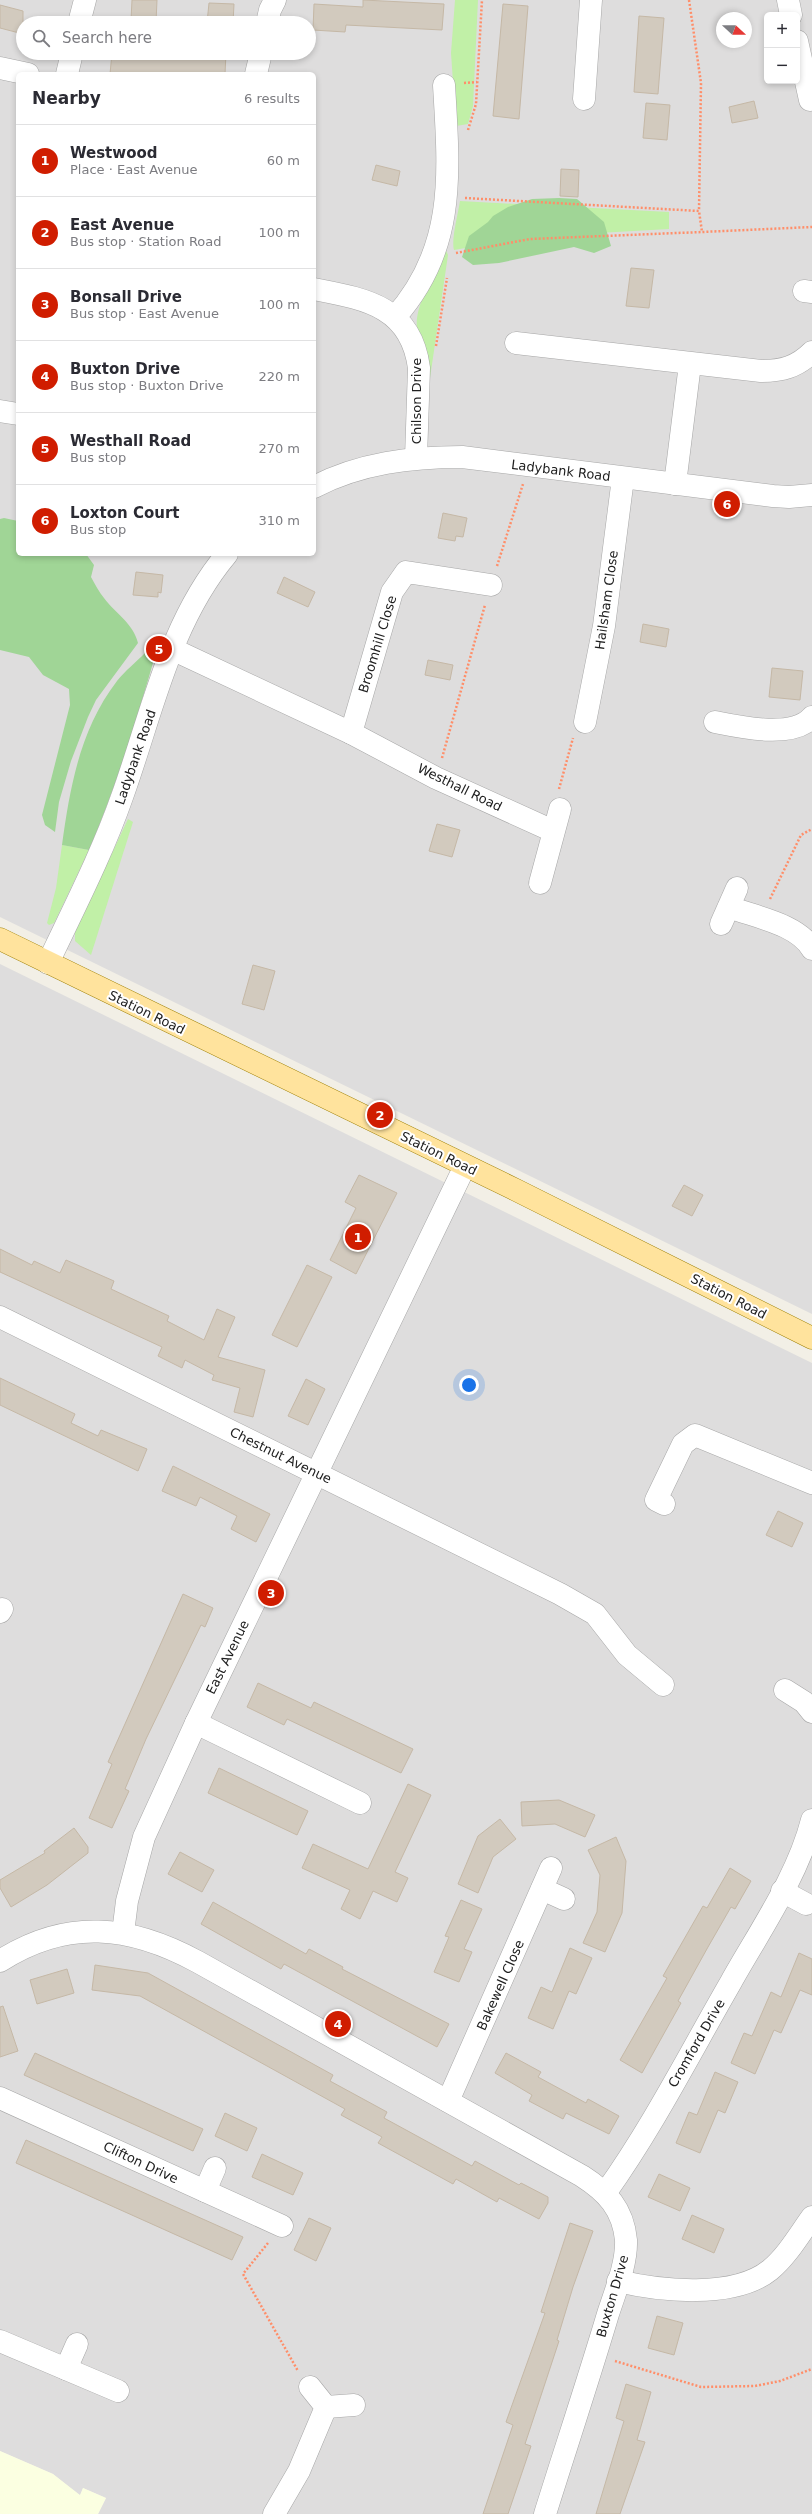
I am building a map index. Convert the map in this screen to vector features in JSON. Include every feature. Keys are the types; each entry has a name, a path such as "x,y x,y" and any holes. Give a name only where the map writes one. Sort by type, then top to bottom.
{"main road":[{"name":"Station Road","path":"0,939 465,1166 812,1338"}],"street":[{"path":"81,16 85,0"},
{"path":"269,16 270,10 276,0"},
{"path":"584,99 591,0"},
{"path":"788,0 790,12"},
{"path":"799,48 810,100"},
{"path":"67,72 70,60"},
{"path":"256,72 259,60"},
{"path":"0,68 19,72"},
{"path":"395,318 418,289 428,271 443,224 449,167 444,85"},
{"name":"Chilson Drive","path":"316,289 370,302 395,318 409,335 418,354 419,368 416,458"},
{"path":"516,343 690,364 775,371 795,366 812,352"},
{"path":"675,484 690,364"},
{"path":"0,411 16,414"},
{"name":"Ladybank Road","path":"316,486 349,473 382,464 416,458 462,458 778,496 812,495"},
{"name":"Hailsham Close","path":"585,722 604,626 623,478"},
{"name":"Ladybank Road","path":"48,963 108,834 172,649 192,603 226,556"},
{"name":"Broomhill Close","path":"351,733 392,592 406,572 491,584"},
{"name":"Westhall Road","path":"172,649 351,733 436,778 553,831"},
{"path":"715,722 759,730 795,727 811,722"},
{"path":"540,883 560,809"},
{"path":"729,906 760,919 793,929 806,940 812,949"},
{"name":"East Avenue","path":"123,1933 127,1901 144,1837 196,1723 316,1472 465,1166"},
{"name":"Chestnut Avenue","path":"0,1317 560,1594 595,1614 627,1654 663,1685"},
{"path":"664,1504 656,1500 683,1444 696,1435 812,1483"},
{"path":"785,1690 809,1702"},
{"path":"196,1723 360,1803"},
{"name":"Cromford Drive","path":"606,2192 649,2127 782,1891 806,1847 812,1820"},
{"name":"Bakewell Close","path":"448,2101 551,1868"},
{"path":"542,1889 564,1899"},
{"path":"782,1891 806,1904"},
{"path":"0,1961 20,1948 42,1939 71,1932 95,1931 123,1933"},
{"name":"Buxton Drive","path":"123,1933 153,1940 173,1949 582,2176 606,2192 618,2210 626,2241 625,2251 618,2281 596,2356 545,2514"},
{"name":"Clifton Drive","path":"0,2098 282,2226"},
{"path":"205,2191 215,2168"},
{"path":"618,2281 640,2286 692,2290 740,2284 770,2270 786,2253 812,2217"},
{"path":"66,2369 78,2344"},
{"path":"2,2346 66,2369 118,2391"},
{"path":"310,2387 326,2407"},
{"path":"326,2407 354,2405"},
{"path":"274,2514 299,2471 326,2407"}],"path":[{"path":"447,134 468,130 474,114 482,0"},
{"path":"689,0 701,83 699,210 702,232"},
{"path":"446,197 699,210"},
{"path":"451,254 530,239 812,227"},
{"path":"435,354 447,277"},
{"path":"436,778 491,584 528,466"},
{"path":"560,809 556,802 574,732 585,722"},
{"path":"760,919 801,835 812,829"},
{"path":"282,2226 243,2274 303,2380 310,2387"},
{"path":"596,2356 701,2387 755,2386 780,2381 812,2369"}],"shaded area":[{"path":"0,0 812,0 812,1314 0,917"},
{"path":"0,964 812,1363 812,2514 98,2514 106,2498 83,2488 80,2496 53,2474 0,2451"},
{"path":"0,2451 53,2474 80,2495 83,2488 106,2498 98,2514 0,2514"}],"green space":[{"path":"455,0 478,0 473,106 468,124 456,126 451,53"},
{"path":"532,199 577,199 604,222 611,246 594,253 574,247 499,263 473,265 462,257 469,236 488,222 493,216 508,207"},
{"path":"460,201 669,212 669,229 528,237 454,250 454,234"},
{"path":"445,248 448,255 430,378 430,370 418,334 417,319 422,299"},
{"path":"4,518 16,521 16,556 87,556 94,565 91,577 97,588 102,596 128,624 136,636 138,643 96,700 88,717 71,761 59,802 55,832 45,825 42,815 70,705 69,689 43,675 29,657 0,650 0,519"},
{"path":"145,653 155,656 125,754 89,850 62,845 73,780 85,739 104,699 117,681"},
{"path":"128,819 133,822 91,955 75,941 75,932"},
{"path":"62,845 89,850 54,923 49,925 47,923 56,888"}],"building":[{"path":"132,0 157,0 156,16 131,16"},
{"path":"363,0 444,4 442,30 346,25 345,32 316,30 316,16 314,16 314,4 363,7"},
{"path":"209,3 234,4 233,16 208,16"},
{"path":"503,4 528,6 519,119 493,116"},
{"path":"0,5 23,11 23,16 16,16 16,32 0,28"},
{"path":"639,16 664,18 658,94 634,92"},
{"path":"111,60 226,60 225,72 110,72"},
{"path":"754,101 758,118 732,123 729,107"},
{"path":"646,103 670,105 667,140 643,138"},
{"path":"376,165 400,171 397,186 372,180"},
{"path":"561,169 579,170 578,197 560,196"},
{"path":"631,268 654,270 649,308 626,306"},
{"path":"443,513 467,518 463,537 456,536 455,541 438,538"},
{"path":"136,572 163,575 161,593 158,592 158,597 133,595"},
{"path":"284,577 315,592 308,607 277,593"},
{"path":"643,624 669,629 666,647 640,642"},
{"path":"428,660 453,665 450,680 425,675"},
{"path":"772,668 803,671 800,700 769,697"},
{"path":"437,824 460,830 452,857 429,851"},
{"path":"253,965 275,971 264,1010 242,1004"},
{"path":"359,1175 397,1193 356,1274 330,1260 356,1208 345,1202"},
{"path":"684,1185 703,1195 692,1216 672,1206"},
{"path":"0,1249 32,1265 34,1261 60,1273 66,1260 114,1281 111,1289 169,1316 167,1321 204,1340 217,1309 235,1317 218,1357 265,1370 253,1417 234,1412 240,1388 212,1380 214,1375 185,1360 182,1368 158,1356 162,1347 0,1272"},
{"path":"307,1265 332,1277 297,1347 272,1335"},
{"path":"0,1378 75,1414 71,1423 98,1436 101,1430 147,1449 138,1471 0,1405"},
{"path":"306,1379 325,1389 308,1425 288,1416"},
{"path":"173,1466 270,1514 256,1542 231,1529 237,1516 200,1497 196,1506 162,1491"},
{"path":"778,1511 803,1523 792,1547 766,1535"},
{"path":"183,1594 213,1608 205,1627 201,1625 146,1739 125,1789 129,1791 112,1828 89,1818 112,1764 108,1762"},
{"path":"258,1683 311,1708 314,1702 413,1749 401,1773 287,1719 284,1725 247,1707"},
{"path":"219,1768 308,1811 297,1835 208,1793"},
{"path":"408,1784 431,1795 395,1872 408,1878 397,1902 373,1891 360,1919 341,1909 350,1890 302,1868 313,1844 368,1869"},
{"path":"559,1800 595,1815 585,1837 555,1824 522,1826 521,1802"},
{"path":"500,1819 516,1839 493,1857 478,1893 458,1884 478,1836"},
{"path":"74,1828 88,1847 88,1853 47,1885 11,1907 0,1888 0,1880 45,1853 44,1851"},
{"path":"616,1837 626,1861 622,1913 605,1952 583,1943 597,1912 600,1875 588,1850"},
{"path":"180,1852 214,1870 202,1892 168,1874"},
{"path":"730,1868 751,1881 735,1909 731,1907 708,1947 678,2001 681,2003 642,2073 620,2060 667,1978 663,1976 703,1906 707,1908"},
{"path":"461,1900 482,1909 464,1949 472,1952 459,1982 434,1972 449,1937 445,1936"},
{"path":"213,1902 306,1954 309,1949 343,1967 342,1969 449,2024 437,2047 284,1964 281,1969 201,1924"},
{"path":"570,1948 592,1958 576,1994 569,1991 553,2029 528,2018 541,1987 552,1992"},
{"path":"799,1953 812,1959 812,1995 800,1990 781,2033 774,2030 755,2074 731,2063 744,2033 752,2036 771,1992 781,1997"},
{"path":"95,1965 148,1973 333,2075 330,2081 387,2112 384,2118 472,2166 475,2161 519,2185 521,2183 548,2197 548,2203 539,2219 499,2198 497,2202 456,2179 453,2184 378,2143 382,2137 341,2115 345,2109 140,1996 92,1990"},
{"path":"67,1969 74,1993 37,2004 30,1980"},
{"path":"3,2006 18,2051 0,2057 0,2007"},
{"path":"35,2053 203,2129 193,2151 24,2075"},
{"path":"506,2053 541,2072 538,2077 586,2103 588,2099 619,2116 609,2134 566,2113 563,2119 529,2101 532,2095 495,2073"},
{"path":"715,2072 738,2082 725,2113 718,2110 700,2153 676,2143 689,2112 697,2115"},
{"path":"225,2113 257,2128 247,2151 215,2136"},
{"path":"26,2140 243,2237 232,2260 16,2163"},
{"path":"262,2154 303,2173 293,2195 252,2177"},
{"path":"659,2174 690,2188 680,2211 648,2197"},
{"path":"692,2215 724,2229 714,2253 682,2239"},
{"path":"309,2218 331,2228 316,2261 294,2250"},
{"path":"570,2223 593,2231 573,2287 557,2340 559,2341 525,2444 531,2446 508,2514 483,2514 513,2425 506,2422 545,2313 541,2312"},
{"path":"657,2316 683,2323 674,2355 648,2348"},
{"path":"626,2384 651,2392 637,2440 645,2442 620,2514 596,2514 624,2421 616,2418"}],"place":[{"name":"Loxton Court","path":"727,504"},
{"name":"Westhall Road","path":"159,649"},
{"name":"East Avenue","path":"380,1115"},
{"name":"Westwood","path":"358,1237"},
{"name":"Bonsall Drive","path":"271,1593"},
{"name":"Buxton Drive","path":"338,2024"}]}
